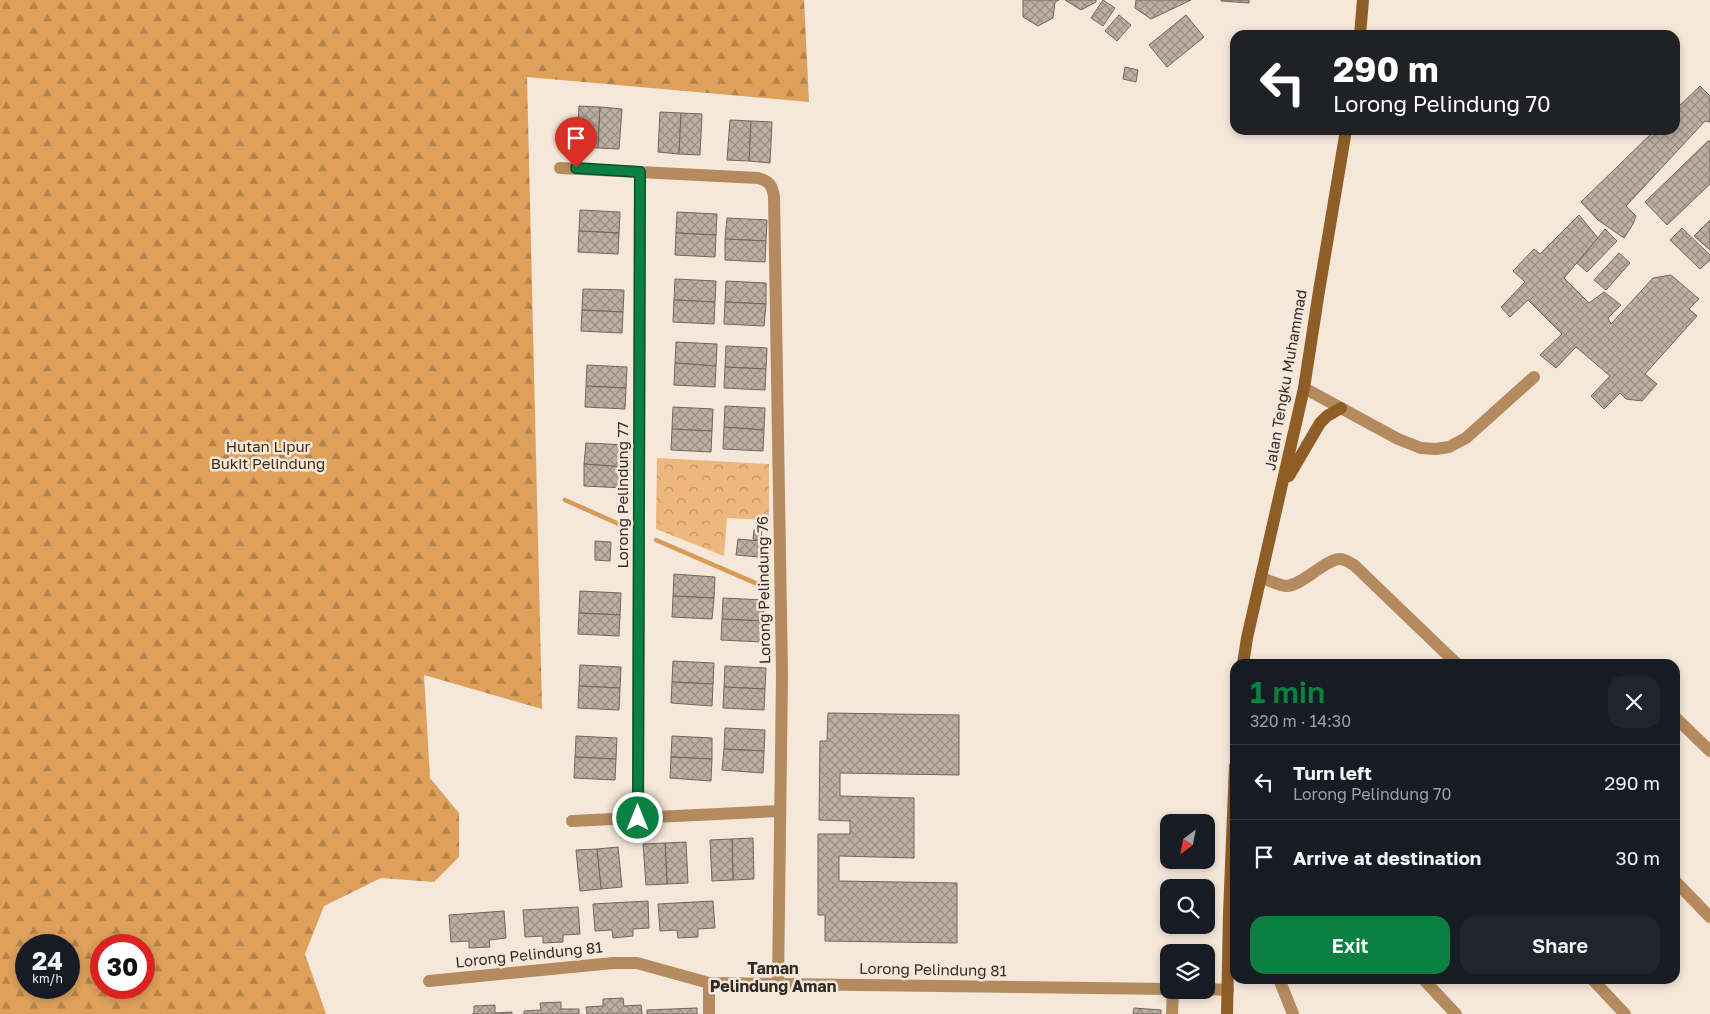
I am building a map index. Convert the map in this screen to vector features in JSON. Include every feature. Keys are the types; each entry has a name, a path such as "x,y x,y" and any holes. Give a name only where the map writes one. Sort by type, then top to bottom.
{"main road":[{"path":"1360,30 1363,0"},
{"name":"Jalan Tengku Muhammad","path":"1244,659 1304,388 1318,290 1345,135"},
{"path":"1282,488 1320,423 1326,416 1341,408"},
{"path":"1227,1014 1230,953"}],"street":[{"path":"560,168 640,172"},
{"name":"Lorong Pelindung 76","path":"640,172 758,178 766,180 772,186 774,196 782,674 778,984"},
{"name":"Lorong Pelindung 77","path":"638,818 640,172"},
{"path":"1304,388 1398,439 1421,448 1436,449 1449,447 1466,438 1534,377"},
{"path":"1261,578 1286,586 1297,583 1330,562 1339,559 1346,561 1354,565 1452,659"},
{"path":"1680,722 1710,751"},
{"path":"572,821 780,811"},
{"path":"1680,886 1710,916"},
{"name":"Lorong Pelindung 81","path":"430,981 637,963 709,983 1160,989"},
{"path":"709,983 709,1014"},
{"path":"1281,984 1294,1014"},
{"path":"1428,984 1456,1014"},
{"path":"1597,984 1625,1014"},
{"path":"1215,990 1228,990"},
{"path":"1172,1014 1173,999"}],"green space":[{"name":"Hutan Lipur Bukit Pelindung","path":"0,0 804,0 809,102 527,77 542,709 424,675 430,778 459,813 459,857 434,882 381,878 324,906 305,954 326,1014 0,1014"},
{"path":"657,458 769,464 769,520 727,518 724,556 656,529"}],"building":[{"path":"1023,0 1059,0 1055,2 1053,18 1038,26 1023,17"},
{"path":"1065,0 1096,0 1096,2 1081,10"},
{"path":"1103,0 1115,8 1103,26 1091,18"},
{"path":"1136,0 1191,0 1151,19 1135,8"},
{"path":"1249,0 1249,3 1221,1"},
{"path":"1119,15 1131,25 1117,41 1105,31"},
{"path":"1186,15 1204,37 1167,67 1149,45"},
{"path":"1125,67 1138,70 1136,82 1123,79"},
{"path":"1700,86 1710,96 1710,122 1705,121 1626,206 1636,216 1624,238 1598,220 1581,202 1650,135 1680,135 1680,105"},
{"path":"579,106 600,107 598,148 577,147"},
{"path":"600,107 622,109 619,149 598,148"},
{"path":"660,112 681,113 679,154 658,152"},
{"path":"681,113 702,114 700,155 679,154"},
{"path":"730,120 751,121 749,161 727,160"},
{"path":"751,121 772,122 770,163 749,161"},
{"path":"1710,141 1710,184 1667,225 1645,202"},
{"path":"580,210 620,212 619,233 579,231"},
{"path":"677,212 717,214 716,235 676,233"},
{"path":"1579,215 1598,238 1564,278 1589,303 1604,292 1621,305 1608,318 1611,324 1653,278 1671,275 1699,299 1689,309 1697,316 1645,374 1657,384 1642,401 1626,399 1620,393 1604,409 1591,396 1610,376 1576,347 1556,368 1540,355 1562,334 1528,300 1510,317 1501,307 1525,282 1513,271 1534,249 1540,254"},
{"path":"727,218 767,220 766,241 725,239"},
{"path":"1710,220 1710,250 1694,236"},
{"path":"1682,228 1710,255 1710,260 1700,269 1670,240"},
{"path":"1605,229 1617,241 1587,272 1577,263"},
{"path":"579,231 619,233 618,254 578,252"},
{"path":"676,233 716,235 715,257 675,255"},
{"path":"725,239 766,241 765,262 725,260"},
{"path":"1619,253 1630,263 1606,290 1594,280"},
{"path":"675,279 716,281 715,302 674,300"},
{"path":"726,281 766,283 766,304 725,302"},
{"path":"583,289 624,290 623,312 582,310"},
{"path":"674,300 715,302 714,324 673,322"},
{"path":"725,302 766,304 764,326 724,324"},
{"path":"582,310 623,312 622,333 581,331"},
{"path":"676,342 717,344 716,366 675,363"},
{"path":"726,346 767,348 766,369 725,367"},
{"path":"675,363 716,366 715,387 674,385"},
{"path":"587,365 627,367 626,388 586,386"},
{"path":"725,367 766,369 765,390 724,388"},
{"path":"586,386 626,388 625,409 585,407"},
{"path":"725,406 765,408 764,430 724,427"},
{"path":"673,407 713,409 712,431 672,429"},
{"path":"724,427 764,430 763,451 723,449"},
{"path":"672,429 712,431 711,452 671,450"},
{"path":"586,443 626,445 625,467 584,464"},
{"path":"584,464 625,467 624,488 584,486"},
{"path":"754,530 762,530 761,540 753,539"},
{"path":"738,539 760,541 759,557 736,555"},
{"path":"595,541 611,542 610,561 595,560"},
{"path":"674,574 715,577 714,598 673,596"},
{"path":"580,591 621,593 620,615 579,613"},
{"path":"673,596 714,598 712,619 672,617"},
{"path":"723,598 764,600 763,621 722,619"},
{"path":"579,613 620,615 619,636 578,634"},
{"path":"722,619 763,621 762,642 721,640"},
{"path":"673,661 714,663 713,684 672,682"},
{"path":"580,665 621,667 620,688 579,686"},
{"path":"725,666 766,668 765,689 724,687"},
{"path":"672,682 713,684 712,706 671,703"},
{"path":"579,686 620,688 619,710 578,708"},
{"path":"724,687 765,689 764,710 723,708"},
{"path":"828,713 959,715 959,775 840,773 840,796 914,798 914,858 839,856 839,881 957,883 957,943 825,941 825,915 818,915 818,834 850,834 850,821 819,820 820,741 827,741"},
{"path":"725,728 765,730 764,751 724,749"},
{"path":"576,736 617,738 616,759 575,757"},
{"path":"672,736 712,738 712,759 671,757"},
{"path":"724,749 764,751 763,773 722,770"},
{"path":"575,757 616,759 615,780 574,778"},
{"path":"671,757 712,759 711,781 670,778"},
{"path":"753,838 754,879 733,880 732,839"},
{"path":"732,839 733,880 712,881 710,840"},
{"path":"686,842 688,883 667,884 665,843"},
{"path":"665,843 667,884 646,885 643,844"},
{"path":"618,847 622,887 601,889 597,849"},
{"path":"597,849 601,889 580,891 576,850"},
{"path":"648,901 649,928 633,929 633,936 613,938 612,930 595,931 593,904"},
{"path":"713,901 715,928 698,929 698,937 678,938 677,930 660,931 658,904"},
{"path":"578,907 580,934 563,935 563,942 543,943 543,936 525,937 523,910"},
{"path":"504,911 506,938 489,940 490,947 469,948 469,941 451,942 449,915"},
{"path":"623,998 624,1006 641,1005 642,1014 587,1014 586,1007 603,1006 603,999"},
{"path":"561,1002 561,1009 579,1009 579,1014 524,1014 524,1011 541,1010 540,1003"},
{"path":"495,1005 495,1013 512,1012 512,1014 474,1014 474,1006"},
{"path":"697,1008 697,1014 647,1014 647,1010"},
{"path":"1134,1008 1161,1010 1161,1014 1133,1014"}],"waterway":[{"path":"565,500 621,525"},
{"path":"656,540 767,588"}],"district":[{"name":"Taman Pelindung Aman","path":"773,977"}],"route":[{"path":"576,168 640,172 638,818"}]}
